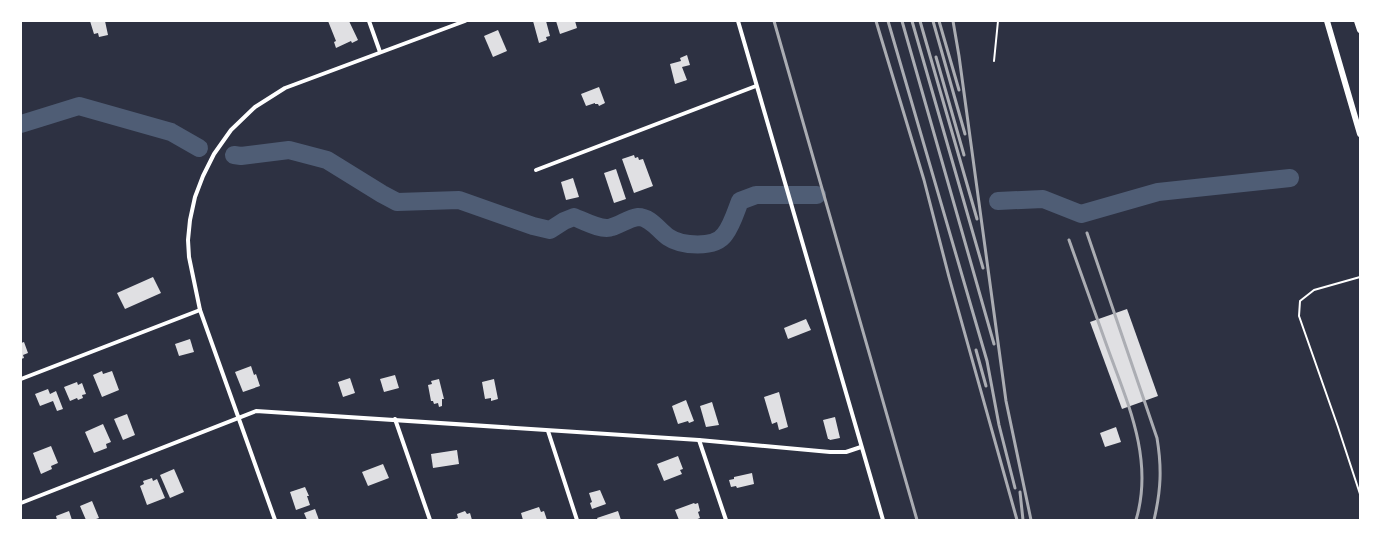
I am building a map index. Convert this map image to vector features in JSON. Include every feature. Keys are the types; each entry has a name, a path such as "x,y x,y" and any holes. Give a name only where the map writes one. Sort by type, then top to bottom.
{"main road":[{"path":"1327,21 1360,134"},
{"path":"1357,21 1360,30"}],"street":[{"path":"369,21 380,52"},
{"path":"275,520 200,310 189,257 188,240 190,220 195,197 214,154 231,130 255,107 285,88 465,21"},
{"path":"738,21 883,520"},
{"path":"536,170 756,86"},
{"path":"21,379 200,310"},
{"path":"21,503 239,416 256,411 699,440 830,452 846,452 861,447"},
{"path":"394,419 430,520"},
{"path":"548,431 577,520"},
{"path":"699,440 726,520"}],"lane":[{"path":"994,61 998,21"},
{"path":"1360,277 1314,290 1300,301 1299,316 1338,426 1360,494"}],"building":[{"path":"90,21 105,21 108,35 99,37 98,33 94,34"},
{"path":"328,21 349,21 358,40 352,43 351,41 336,48 334,42 336,41"},
{"path":"533,21 546,21 550,36 546,37 547,40 539,43"},
{"path":"556,21 575,21 577,28 560,34"},
{"path":"498,30 507,51 493,57 484,36"},
{"path":"687,55 690,65 682,67 687,80 675,84 670,64 681,61 680,58"},
{"path":"599,87 605,103 599,106 595,103 586,106 581,94"},
{"path":"634,155 635,158 638,157 639,160 643,159 653,186 634,193 622,159"},
{"path":"616,169 626,199 614,203 604,173"},
{"path":"573,178 579,197 566,200 561,182"},
{"path":"153,277 161,293 125,309 117,293"},
{"path":"1127,309 1158,396 1122,409 1090,322"},
{"path":"806,319 811,330 788,339 784,328"},
{"path":"190,339 194,352 179,356 175,344"},
{"path":"24,342 28,353 23,355 24,358 21,359 21,343"},
{"path":"251,366 254,375 256,374 260,386 243,392 235,372"},
{"path":"102,371 103,374 112,371 119,390 102,397 93,375"},
{"path":"395,375 399,388 384,392 380,379"},
{"path":"350,378 355,393 343,397 338,382"},
{"path":"439,379 444,399 442,399 442,406 439,407 438,403 434,404 433,401 431,401 428,385 432,384 431,381"},
{"path":"494,379 498,399 491,401 491,398 485,399 482,382"},
{"path":"77,382 78,385 82,383 86,394 82,395 83,398 78,400 77,398 70,401 64,387"},
{"path":"48,389 50,394 56,391 63,409 57,411 53,401 40,406 35,394"},
{"path":"779,392 788,427 779,430 777,422 772,424 764,397"},
{"path":"686,400 694,421 678,424 672,406"},
{"path":"712,402 719,425 706,427 700,406"},
{"path":"127,414 135,435 123,440 114,419"},
{"path":"835,417 840,438 830,440 828,439 823,420"},
{"path":"103,424 111,442 106,444 107,448 94,453 85,432"},
{"path":"1116,427 1121,442 1105,447 1100,433"},
{"path":"51,446 58,463 51,466 52,469 41,474 33,453"},
{"path":"457,450 459,464 433,468 431,454"},
{"path":"678,456 683,469 680,470 682,474 664,481 657,464"},
{"path":"383,464 389,478 368,486 362,472"},
{"path":"174,469 184,492 170,498 160,475"},
{"path":"752,473 754,484 737,488 736,486 731,487 729,480 734,479 734,477"},
{"path":"152,478 153,481 157,479 165,498 147,505 140,486 144,484 143,481"},
{"path":"305,487 309,496 307,496 310,505 296,510 290,492"},
{"path":"600,490 606,504 592,509 590,503 592,502 589,493"},
{"path":"92,501 99,518 96,519 97,520 86,520 80,506"},
{"path":"698,503 700,518 695,520 679,520 675,510"},
{"path":"539,507 541,512 544,511 547,520 523,520 521,513"},
{"path":"315,509 319,520 307,520 304,513"},
{"path":"69,511 72,520 57,520 56,516"},
{"path":"465,511 467,514 470,513 472,520 452,520 458,518 457,514"},
{"path":"618,511 621,520 598,520 597,518"}],"waterway":[{"path":"21,124 79,106 171,132 199,148"},
{"path":"234,155 241,156 289,150 327,160 397,202 459,200 533,226 550,230 564,221 574,217 603,228 615,226 638,217 647,219 668,237 689,244 706,244 720,239 730,226 740,201 756,195 817,195"},
{"path":"998,201 1043,199 1081,214 1158,192 1290,178"}],"railway":[{"path":"774,21 917,520"},
{"path":"876,21 924,180 949,277 1017,520"},
{"path":"888,21 987,361 999,425 1015,488"},
{"path":"902,21 994,344"},
{"path":"912,21 983,268"},
{"path":"920,21 977,219"},
{"path":"933,21 965,134"},
{"path":"939,21 959,90"},
{"path":"953,21 1006,401 1031,520"},
{"path":"936,57 964,155"},
{"path":"1087,233 1157,438 1160,459 1160,479 1154,520"},
{"path":"1069,240 1123,390 1136,433 1142,476 1141,498 1136,520"},
{"path":"976,350 986,386"},
{"path":"1020,492 1023,520"}]}
